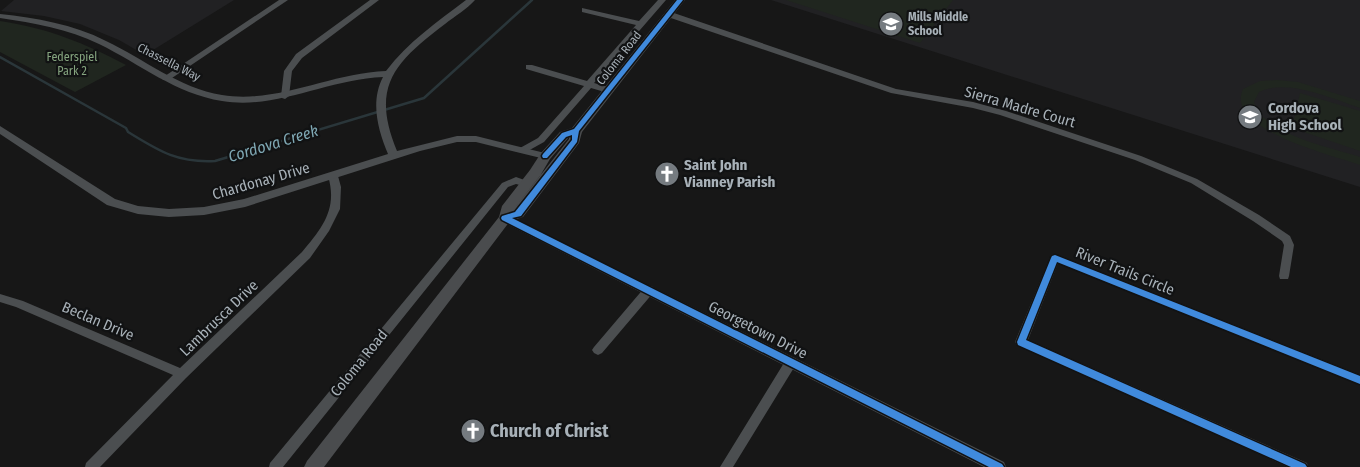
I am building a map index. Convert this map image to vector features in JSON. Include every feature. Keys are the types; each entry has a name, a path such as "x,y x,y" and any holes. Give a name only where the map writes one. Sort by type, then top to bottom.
{"main road":[{"name":"Coloma Road","path":"505,218 518,214 608,90 680,0"},
{"path":"545,156 557,154 574,137"},
{"name":"Coloma Road","path":"313,467 505,218 507,209 527,184 545,156"}],"street":[{"path":"166,78 284,0"},
{"path":"285,96 288,72 299,56 376,0"},
{"path":"394,156 385,129 382,110 383,86 389,74 406,53 471,0"},
{"name":"Coloma Road","path":"523,150 541,140 662,0"},
{"path":"585,10 642,24"},
{"name":"Sierra Madre Court","path":"668,14 894,91 972,105 1003,113 1138,158 1194,181 1256,218 1286,240 1289,245 1284,276"},
{"name":"Chassella Way","path":"0,16 79,33 115,49 166,78 194,90 223,98 253,100 285,96 319,84 349,77 368,74 389,74"},
{"path":"529,67 608,90"},
{"name":"Chardonay Drive","path":"0,130 111,202 138,210 186,213 222,209 431,144 468,139 545,156"},
{"name":"Lambrusca Drive","path":"91,467 182,374 306,256 336,208 337,190 333,176"},
{"name":"Coloma Road","path":"275,467 505,185 516,180 527,184"},
{"name":"Georgetown Drive","path":"505,218 999,467"},
{"name":"River Trails Circle","path":"1302,467 1021,342 1055,258 1360,380"},
{"path":"598,350 649,290"},
{"name":"Beclan Drive","path":"0,298 20,304 182,374"},
{"path":"726,467 791,362"}],"shaded area":[{"path":"14,0 234,0 145,55 119,40 80,24 44,16 1,11"},
{"name":"Cordova High School","path":"771,0 1360,0 1360,187 919,47"}],"green space":[{"name":"Mills Middle School","path":"786,0 953,0 920,43"},
{"name":"Federspiel Park 2","path":"0,21 35,28 65,37 126,65 75,92 0,52"},
{"path":"1260,81 1298,82 1360,101 1360,108 1310,91 1283,87 1270,88 1259,92 1254,102 1260,113 1270,123 1300,138 1360,157 1360,165 1285,139 1265,129 1250,117 1242,104 1243,89"},
{"path":"1300,93 1360,111 1360,151 1292,128"}],"waterway":[{"name":"Cordova Creek","path":"0,57 126,128 128,132 159,150 179,158 215,161 424,98 532,0"}],"cycle path":[{"path":"545,156 564,135 576,131 680,0"},
{"path":"505,218 518,214 575,140 576,131"},
{"path":"505,218 999,467"},
{"path":"1302,467 1021,342 1055,258 1360,380"}],"place":[{"name":"Mills Middle School","path":"891,24"},
{"name":"Cordova High School","path":"1250,117"},
{"name":"Saint John Vianney Parish","path":"667,174"},
{"name":"Church of Christ","path":"473,431"}]}
